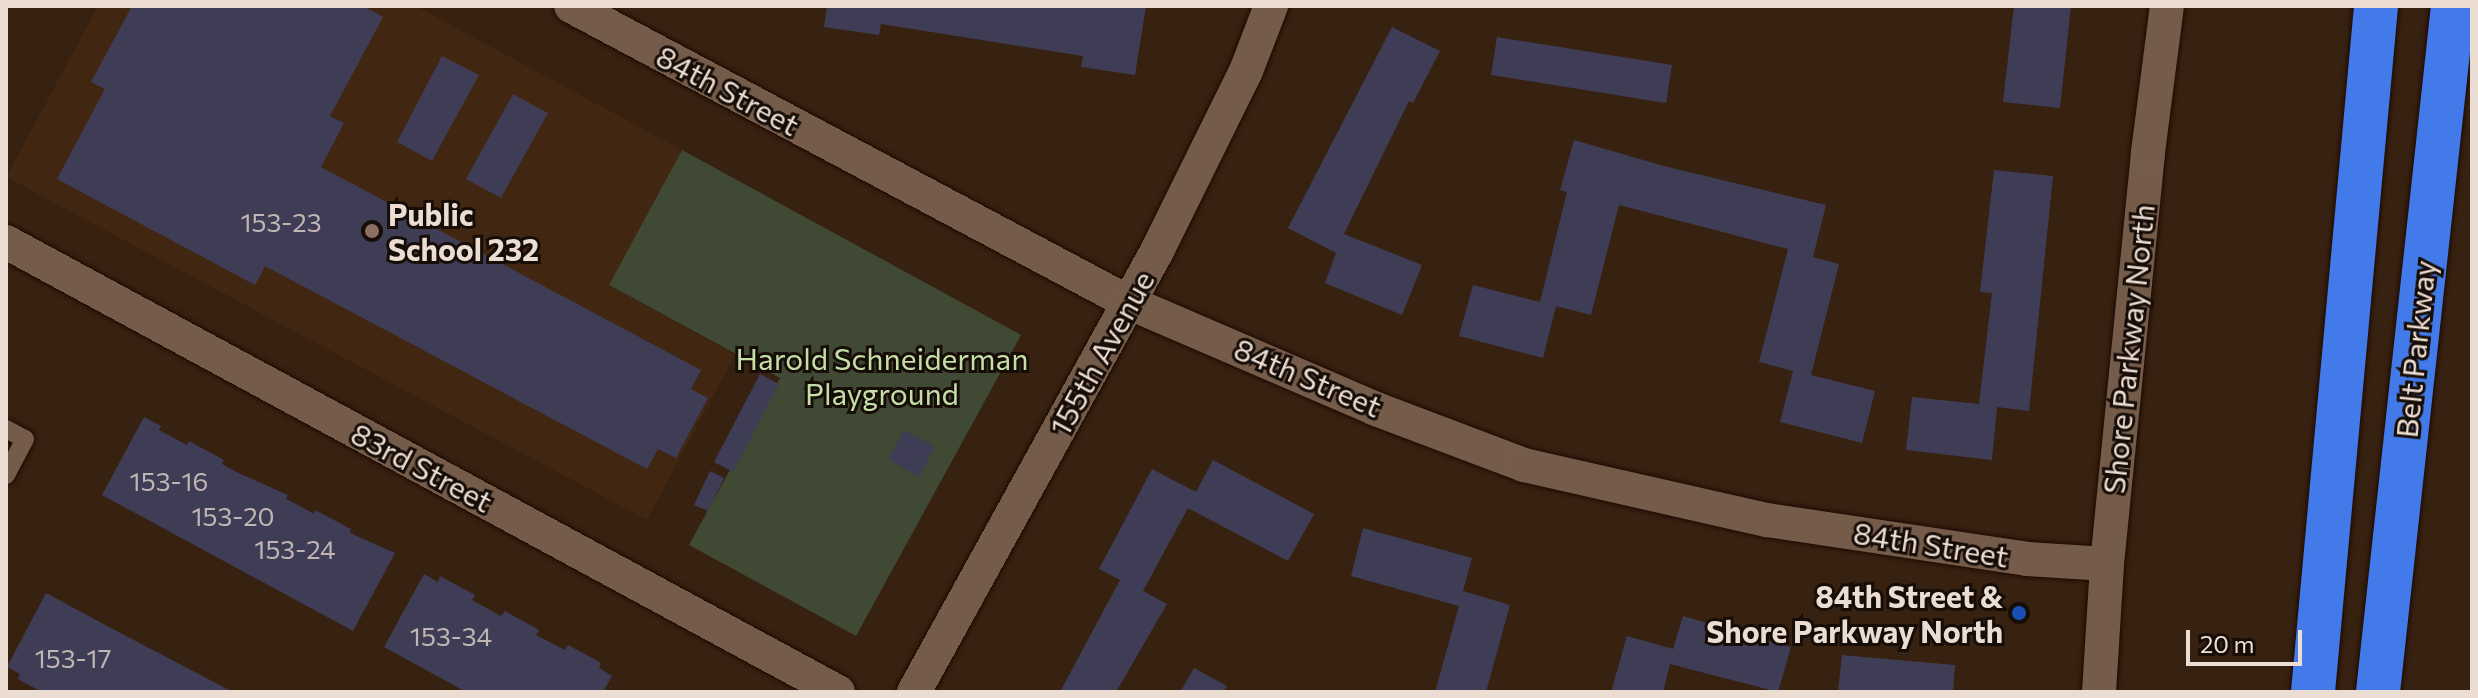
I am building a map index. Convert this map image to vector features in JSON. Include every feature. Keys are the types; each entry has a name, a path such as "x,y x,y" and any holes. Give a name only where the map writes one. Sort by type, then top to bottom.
{"highway":[{"path":"2313,692 2376,6"},
{"name":"Belt Parkway","path":"2378,692 2453,6"}],"street":[{"name":"155th Avenue","path":"914,692 1157,251 1246,71 1271,6"},
{"name":"Shore Parkway North","path":"2099,692 2107,564 2148,152 2167,6"},
{"name":"84th Street","path":"591,11 1128,302 1376,409 1524,465 1767,520 2027,559 2107,564"},
{"name":"83rd Street","path":"6,242 838,692"}],"lane":[{"path":"6,429 25,439 6,475"}],"shaded area":[{"name":"Public School 232","path":"98,6 416,6 682,150 609,285 735,355 647,520 6,177"}],"green space":[{"name":"Harold Schneiderman Playground","path":"682,150 1021,335 856,636 689,545 780,378 609,285"}],"building":[{"path":"132,6 363,6 383,17 330,116 344,123 321,167 701,370 691,389 708,398 676,458 658,449 647,469 265,266 255,285 57,179 105,89 91,82"},
{"path":"827,6 1146,6 1135,75 1081,67 1083,56 881,24 879,35 824,27"},
{"path":"2014,6 2071,6 2060,108 2003,102"},
{"path":"1392,27 1440,51 1413,103 1409,101 1344,234 1422,265 1402,315 1325,283 1336,253 1288,228"},
{"path":"1497,37 1672,65 1666,103 1491,75"},
{"path":"442,56 479,75 432,161 397,142"},
{"path":"513,94 548,113 501,198 466,179"},
{"path":"1574,140 1664,166 1826,205 1813,257 1839,264 1811,375 1875,391 1862,443 1780,422 1793,371 1759,362 1788,249 1619,205 1591,315 1556,306 1543,358 1459,336 1473,285 1540,302 1567,192 1560,190"},
{"path":"1994,170 2053,176 2029,411 1997,407 1992,460 1906,450 1912,397 1979,404 1992,293 1980,292"},
{"path":"760,374 779,384 733,472 714,462"},
{"path":"144,417 161,426 159,430 187,445 189,441 224,460 222,464 236,472 288,495 286,499 314,514 315,510 351,529 350,533 395,553 353,631 102,495"},
{"path":"904,430 935,447 919,477 888,459"},
{"path":"1213,460 1314,514 1288,561 1188,508 1143,591 1167,604 1116,692 1060,692 1120,580 1099,569 1152,469 1196,492"},
{"path":"710,471 724,478 708,511 694,505"},
{"path":"1363,528 1472,558 1463,591 1510,605 1486,692 1435,692 1459,606 1351,576"},
{"path":"424,574 438,582 440,576 475,595 472,600 501,616 505,611 539,630 536,635 565,650 568,645 601,663 599,668 612,676 603,692 466,692 384,647"},
{"path":"46,593 233,692 42,692 18,679 20,674 7,667"},
{"path":"1683,616 1791,647 1778,692 1670,664 1663,692 1611,692 1627,636 1673,649"},
{"path":"1842,655 1955,665 1953,692 1838,692"},
{"path":"1194,668 1227,686 1223,692 1180,692"}],"place":[{"name":"Public School 232","path":"372,231"},
{"name":"84th Street & Shore Parkway North","path":"2019,613"}]}
